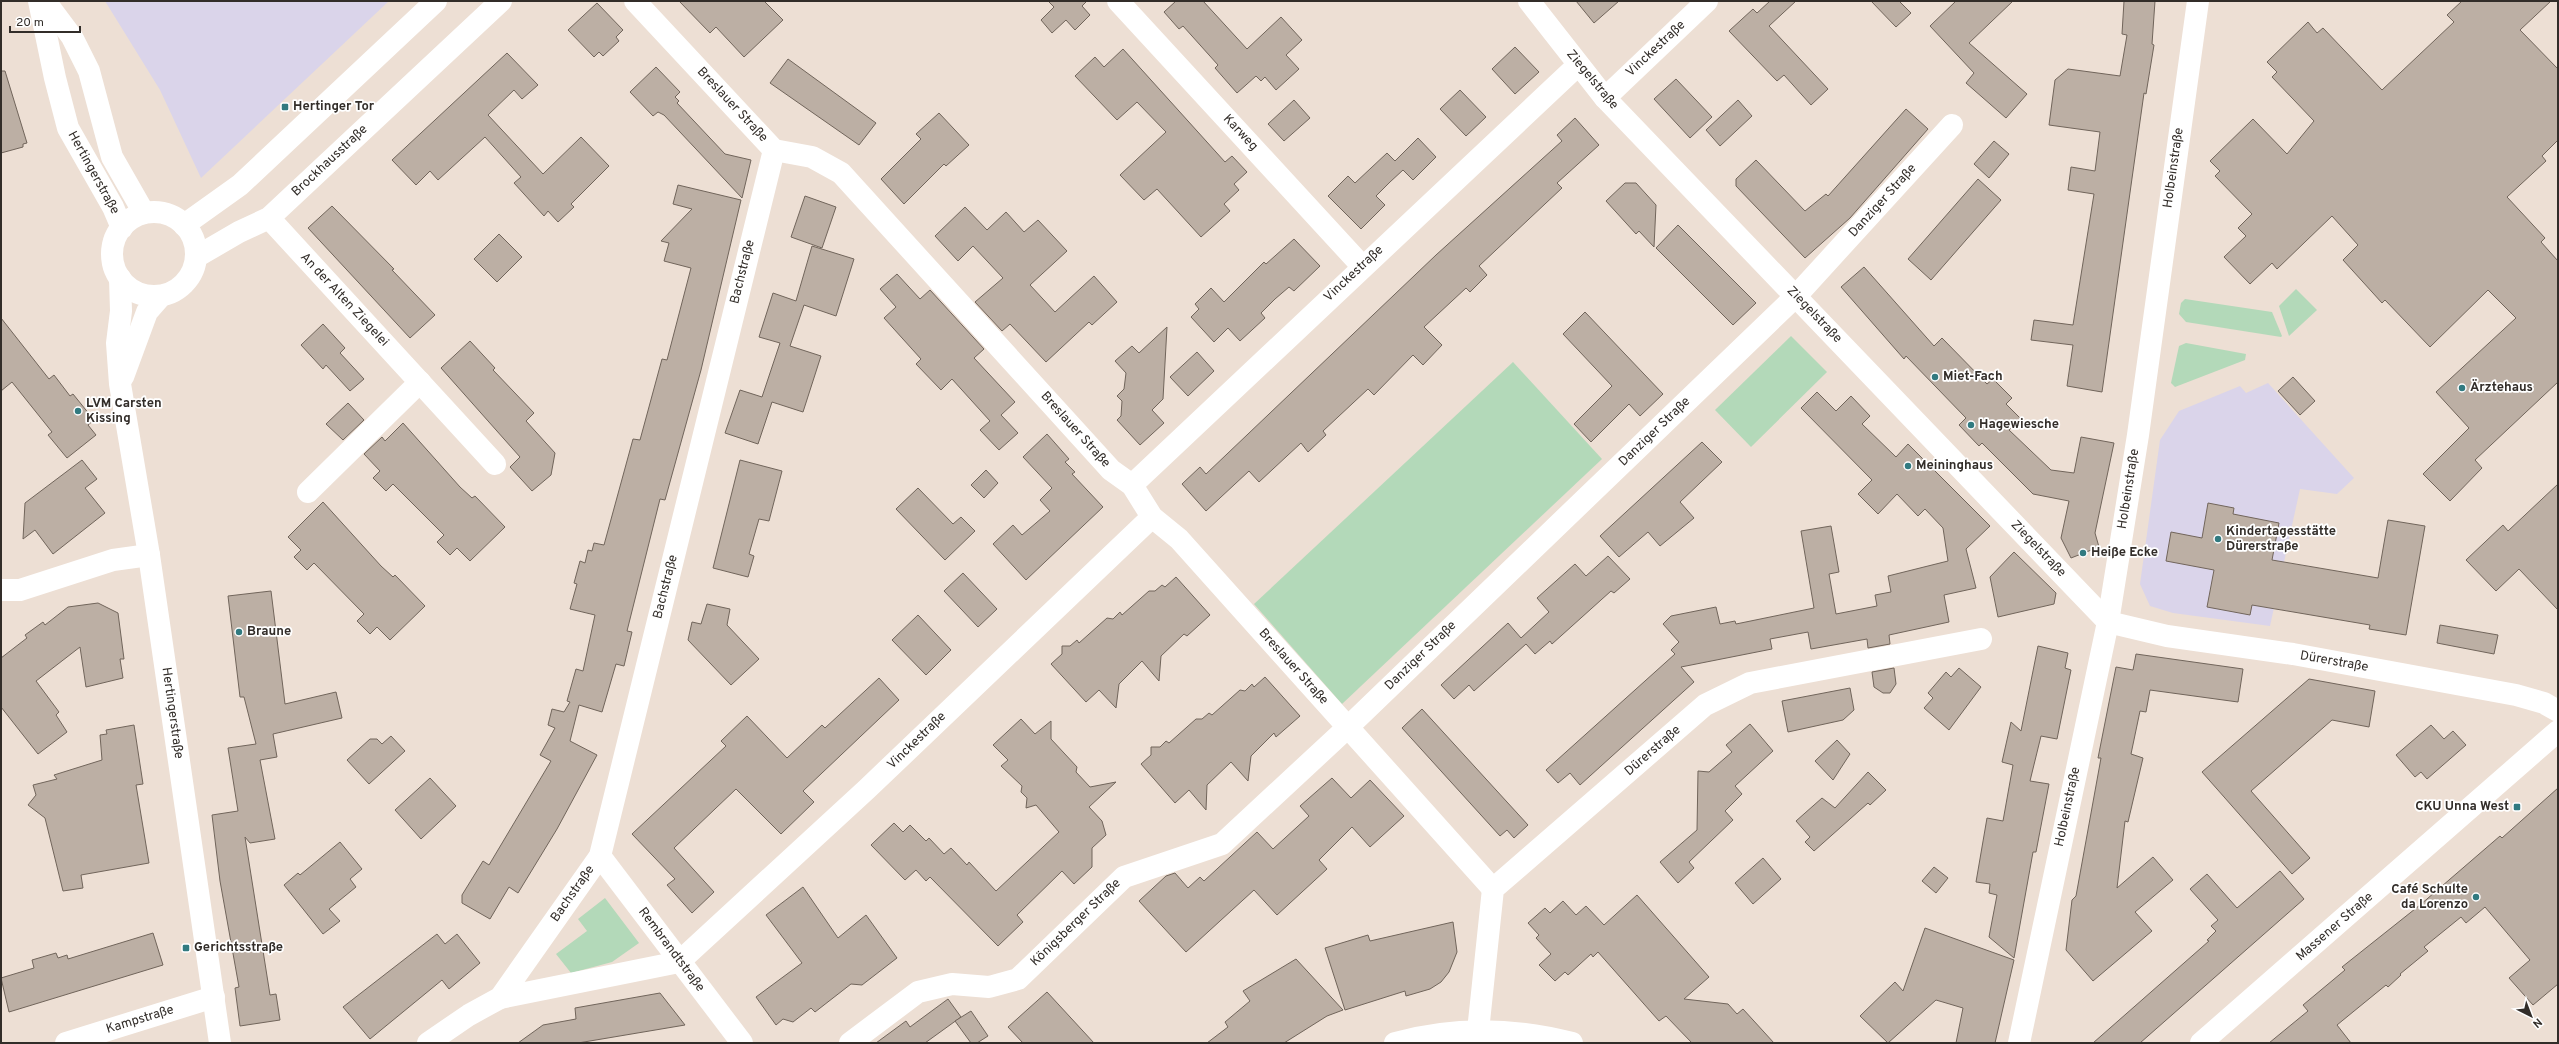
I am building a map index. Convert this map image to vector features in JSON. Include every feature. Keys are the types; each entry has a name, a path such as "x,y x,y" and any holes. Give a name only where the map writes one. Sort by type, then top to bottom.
{"street":[{"name":"Hertingerstraße","path":"39,1 55,78 68,128 113,207 122,228"},
{"name":"Hertingerstraße","path":"45,1 72,37 89,71 112,157 144,213 131,219 122,228 115,240 113,252 114,267 120,278 122,311 117,343 120,384 149,555 220,1043"},
{"path":"184,225 240,186 436,1"},
{"name":"Breslauer Straße","path":"635,1 774,150 812,157 841,173 1111,470 1132,485 1152,517 1179,539 1493,889"},
{"name":"Karweg","path":"1118,1 1362,266"},
{"name":"Ziegelstraße","path":"1528,1 1577,66 1605,98 2108,622"},
{"name":"Vinckestraße","path":"1605,98 1707,1"},
{"name":"Holbeinstraße","path":"2020,1043 2108,622 2138,435 2198,1"},
{"name":"Brockhausstraße","path":"196,257 239,232 269,218 491,5"},
{"name":"Vinckestraße","path":"1132,485 1362,266 1577,66"},
{"name":"Danziger Straße","path":"1347,728 1796,296 1952,125"},
{"name":"Bachstraße","path":"500,998 600,856 774,150"},
{"path":"120,384 147,312 161,296 174,291 185,282 193,270 196,257 195,242 184,225 170,215 156,212 144,213"},
{"name":"An der Alten Ziegelei","path":"269,218 495,464"},
{"path":"120,278 138,293 161,296"},
{"path":"308,492 420,382"},
{"name":"Vinckestraße","path":"679,962 866,789 1152,517"},
{"path":"1,590 20,590 113,560 149,555"},
{"name":"Dürerstraße","path":"2108,622 2167,636 2293,654 2509,694 2544,703 2558,711"},
{"name":"Dürerstraße","path":"1493,889 1705,705 1750,683 1980,638"},
{"name":"Königsberger Straße","path":"850,1043 918,992 952,984 989,987 1018,979 1124,877 1222,844 1347,728"},
{"name":"Massener Straße","path":"2201,1043 2558,731"},
{"name":"Rembrandtstraße","path":"600,856 742,1043"},
{"path":"1478,1031 1493,889"},
{"name":"Bachstraße","path":"428,1043 469,1015 500,998 679,962"},
{"name":"Kampstraße","path":"66,1043 214,997"},
{"path":"1395,1043 1448,1033 1478,1031 1520,1033 1572,1043"}],"shaded area":[{"path":"105,1 389,1 201,178 160,90"},
{"name":"Kindertagesstätte Dürerstraße","path":"2268,383 2354,478 2337,494 2300,489 2270,626 2173,613 2150,606 2140,584 2160,440 2179,411 2240,386 2246,393"}],"green space":[{"path":"2296,289 2317,310 2289,336 2279,306"},
{"path":"2185,299 2272,312 2282,336 2186,322 2179,314 2181,303"},
{"path":"1791,336 1827,372 1751,447 1715,410"},
{"path":"2186,343 2246,354 2245,360 2175,387 2171,383 2179,346"},
{"path":"1513,362 1602,459 1342,704 1254,604"},
{"path":"605,898 639,943 612,962 571,973 556,954 587,931 578,919"}],"building":[{"path":"679,1 764,1 783,20 744,57 716,27 710,33"},
{"path":"1048,1 1087,1 1082,6 1090,15 1075,30 1066,20 1052,33 1041,20 1054,7"},
{"path":"1176,1 1203,1 1247,49 1281,17 1302,40 1286,55 1299,69 1276,90 1265,77 1261,81 1256,76 1237,93 1215,68 1218,65 1183,26 1179,29 1164,12"},
{"path":"1576,1 1619,1 1594,23"},
{"path":"1770,1 1796,1 1769,26 1828,89 1811,105 1784,75 1777,81 1729,31 1753,9 1757,13"},
{"path":"1871,1 1899,1 1911,13 1896,27"},
{"path":"1956,1 2013,1 1969,43 2027,94 2006,118 1966,83 1974,73 1930,26"},
{"path":"2124,1 2155,1 2152,44 2154,45 2146,94 2144,93 2102,392 2067,386 2073,345 2031,340 2034,320 2073,325 2094,194 2068,190 2071,167 2095,171 2100,132 2049,125 2055,80 2068,69 2120,76 2127,35 2122,34"},
{"path":"2462,1 2551,1 2520,30 2558,69 2558,140 2542,156 2546,161 2507,197 2545,238 2541,242 2558,261 2558,382 2475,460 2482,468 2450,501 2423,474 2469,428 2436,392 2516,318 2488,290 2430,347 2385,300 2382,303 2343,260 2358,245 2332,216 2277,269 2272,263 2250,284 2224,257 2246,236 2238,228 2252,214 2215,176 2220,171 2210,161 2253,119 2287,154 2314,121 2272,77 2277,72 2267,62 2308,22 2317,33 2323,28 2382,90 2454,22 2447,15"},
{"path":"597,3 623,30 616,37 619,41 603,56 599,52 594,57 568,30"},
{"path":"1515,47 1539,72 1515,94 1492,69"},
{"path":"1123,49 1225,162 1232,156 1247,172 1234,184 1239,190 1224,204 1230,211 1201,237 1157,189 1144,200 1120,175 1166,132 1137,102 1117,120 1075,76 1095,57 1104,67"},
{"path":"507,53 538,85 522,99 514,90 488,115 543,174 581,137 609,166 571,204 574,207 558,222 548,211 544,216 514,183 521,177 485,137 438,180 430,171 416,185 392,160"},
{"path":"788,59 876,123 859,145 770,83"},
{"path":"656,67 680,92 675,97 679,101 677,103 725,154 751,160 742,198 664,115 658,112 653,116 630,92"},
{"path":"1,71 5,71 27,143 23,144 23,147 1,153"},
{"path":"1676,79 1712,117 1690,138 1654,99"},
{"path":"1460,90 1486,117 1466,136 1440,109"},
{"path":"1294,100 1310,118 1284,141 1268,124"},
{"path":"1738,100 1752,116 1720,146 1706,130"},
{"path":"1906,109 1928,129 1850,218 1805,258 1736,186 1736,179 1756,160 1805,211 1826,194 1828,196"},
{"path":"939,113 969,145 946,166 944,164 904,204 881,179 921,139 916,134"},
{"path":"1575,118 1599,145 1557,183 1562,188 1479,266 1487,275 1470,292 1466,288 1424,327 1442,345 1423,365 1413,355 1374,395 1368,389 1323,431 1326,435 1308,452 1301,443 1259,482 1249,471 1206,511 1182,484 1200,467 1206,474 1436,255 1562,141 1557,135"},
{"path":"1418,138 1436,157 1413,180 1403,170 1390,182 1376,196 1385,205 1361,229 1328,196 1348,176 1355,183 1387,153 1395,161"},
{"path":"1994,141 2009,154 1989,178 1974,164"},
{"path":"1978,179 2001,200 1931,280 1908,259"},
{"path":"1625,183 1636,183 1656,205 1654,247 1639,231 1636,234 1606,201"},
{"path":"678,185 741,200 701,370 665,500 660,499 627,631 632,632 624,666 616,664 602,712 579,705 570,741 597,755 557,829 518,893 509,887 490,919 462,903 462,895 483,861 489,865 551,761 540,755 555,728 548,725 552,709 564,712 570,702 567,701 576,669 583,671 595,615 570,609 577,584 574,583 580,561 585,563 588,550 592,551 594,543 604,545 633,439 640,440 662,359 667,360 691,268 664,261 669,243 661,241 692,209 673,204"},
{"path":"805,196 836,207 822,248 791,237"},
{"path":"332,206 394,269 392,270 435,315 410,338 308,228"},
{"path":"965,207 987,230 1006,212 1024,232 1038,220 1067,251 1030,285 1055,312 1094,276 1117,302 1092,325 1089,322 1046,362 1010,324 1002,331 975,302 1003,278 973,246 958,261 935,236"},
{"path":"1678,225 1756,303 1733,325 1656,248"},
{"path":"499,234 522,257 497,282 474,259"},
{"path":"1294,239 1320,266 1294,291 1289,287 1275,299 1261,313 1265,318 1240,341 1228,328 1214,342 1191,317 1199,309 1195,304 1211,288 1224,302 1264,262 1266,264"},
{"path":"812,246 854,259 836,316 804,305 790,346 821,356 803,412 772,402 758,444 725,433 740,390 762,397 780,343 759,337 773,293 796,301"},
{"path":"1864,267 1934,346 1942,338 1987,384 1993,379 2012,398 2006,404 2021,419 2009,430 2051,470 2074,473 2081,437 2114,443 2095,533 2099,547 2071,558 2061,538 2069,501 2033,494 1982,443 1979,446 1959,425 1966,418 1906,356 1904,359 1841,287"},
{"path":"897,274 920,299 930,290 984,349 974,358 1015,402 1001,415 1018,433 999,450 980,430 990,421 952,379 941,390 916,364 921,359 884,318 896,307 880,289"},
{"path":"1585,312 1663,394 1640,416 1629,404 1591,442 1574,424 1612,386 1563,334"},
{"path":"1,318 49,379 54,375 70,396 73,394 94,420 88,425 96,435 67,458 48,435 52,432 12,382 1,391"},
{"path":"323,324 345,348 340,353 364,379 350,391 326,365 323,369 301,345"},
{"path":"1167,327 1163,399 1152,410 1164,423 1140,445 1117,420 1121,416 1122,401 1117,396 1124,389 1126,373 1115,361 1132,346 1139,353"},
{"path":"470,341 495,368 493,370 534,413 526,421 555,453 551,475 532,491 510,467 520,457 441,368"},
{"path":"1197,352 1214,371 1188,396 1170,377"},
{"path":"2293,377 2315,401 2300,415 2278,391"},
{"path":"1817,392 1836,411 1851,396 1870,416 1862,424 1896,457 1908,444 1990,526 1966,549 1976,588 1944,595 1949,622 1889,635 1890,644 1868,648 1867,639 1811,649 1808,632 1770,639 1772,649 1681,667 1694,682 1580,785 1570,773 1558,783 1546,770 1675,654 1671,650 1679,642 1663,624 1671,616 1716,607 1720,624 1735,621 1736,624 1814,608 1801,531 1831,526 1839,572 1829,574 1836,614 1877,606 1875,595 1891,592 1888,576 1948,561 1943,528 1925,509 1918,516 1897,494 1878,514 1858,494 1872,480 1801,408"},
{"path":"348,403 364,420 343,440 326,424"},
{"path":"403,423 460,487 472,498 475,496 505,527 470,561 457,548 450,555 437,542 444,535 393,484 386,491 373,478 380,471 364,454 382,437 385,441"},
{"path":"1047,434 1069,459 1065,462 1075,472 1072,474 1103,507 1026,580 993,544 1013,525 1022,535 1050,511 1040,500 1052,488 1023,457"},
{"path":"1702,442 1722,462 1680,502 1694,518 1660,546 1648,532 1619,557 1600,536"},
{"path":"82,460 97,479 85,488 105,513 53,554 35,530 23,539 25,503"},
{"path":"740,460 782,471 769,521 759,519 749,554 754,556 748,577 713,568"},
{"path":"986,470 998,483 984,498 971,485"},
{"path":"2558,484 2558,610 2519,569 2496,591 2466,560 2503,525 2508,531"},
{"path":"918,488 953,524 961,517 975,531 945,560 896,509"},
{"path":"323,502 381,566 393,577 395,575 425,606 390,640 377,627 370,634 357,621 364,614 314,563 307,570 294,557 301,550 288,537"},
{"path":"2208,503 2234,508 2233,514 2279,523 2272,560 2378,578 2388,520 2425,526 2406,635 2369,629 2370,625 2252,605 2250,615 2207,607 2214,570 2166,561 2171,532 2202,538"},
{"path":"2014,552 2056,593 2054,604 1998,617 1990,577"},
{"path":"1608,556 1630,579 1614,593 1611,591 1552,644 1550,641 1535,654 1526,644 1474,691 1469,685 1454,699 1441,685 1508,623 1521,638 1549,612 1537,598 1575,564 1586,576"},
{"path":"963,573 997,609 978,627 944,591"},
{"path":"1176,577 1210,615 1187,636 1184,634 1161,656 1159,681 1142,661 1119,684 1116,708 1099,690 1086,702 1051,664 1062,654 1062,646 1070,646 1077,640 1079,643 1107,618 1113,619 1120,612 1122,615 1149,591 1155,591 1162,585 1165,587"},
{"path":"271,591 285,704 336,692 342,718 273,734 277,757 260,760 275,839 250,843 245,837 270,995 276,994 280,1020 240,1026 235,988 239,987 220,881 212,815 238,811 228,748 256,744 244,697 240,697 228,596"},
{"path":"98,603 118,613 124,659 120,659 123,678 86,687 80,647 36,681 59,712 56,715 67,732 38,754 1,707 1,658 27,638 25,635 43,622 45,625 68,607"},
{"path":"707,604 730,609 727,625 759,659 731,685 688,640 692,622 701,624"},
{"path":"918,615 951,650 926,675 892,640"},
{"path":"2440,625 2498,635 2494,654 2437,643"},
{"path":"2038,646 2068,653 2065,668 2071,670 2057,739 2041,736 2030,781 2049,784 2036,852 2033,852 2014,958 1989,937 1997,895 1989,893 1990,884 1976,882 1987,818 2003,821 2013,765 2002,762 2011,722 2021,731"},
{"path":"2136,654 2243,669 2238,702 2150,690 2146,712 2140,711 2131,754 2143,758 2128,822 2125,821 2117,888 2153,857 2173,880 2135,912 2152,931 2093,981 2066,950 2072,900 2076,896 2101,758 2098,758 2116,667 2133,670"},
{"path":"1894,668 1896,684 1890,693 1883,693 1874,687 1872,672"},
{"path":"1959,668 1981,687 1949,730 1924,708 1933,698 1928,693 1946,672 1951,677"},
{"path":"1265,677 1300,716 1276,737 1274,733 1251,756 1248,781 1231,762 1207,785 1206,810 1189,790 1175,803 1141,764 1151,755 1151,747 1160,747 1166,741 1169,743 1196,719 1202,719 1209,713 1212,715 1240,690 1245,691 1252,684 1254,687"},
{"path":"879,678 899,700 803,791 814,802 781,834 736,789 674,848 714,892 692,913 667,885 675,879 632,834 726,746 721,741 747,716 787,758 822,725 825,728"},
{"path":"2309,679 2375,691 2369,727 2332,720 2251,791 2310,858 2292,874 2202,772"},
{"path":"1850,688 1854,710 1843,720 1788,732 1782,701"},
{"path":"1422,709 1528,825 1514,838 1507,830 1500,836 1402,728"},
{"path":"1021,719 1035,734 1051,721 1051,739 1077,767 1076,772 1090,787 1116,782 1089,807 1102,821 1106,835 1092,848 1092,867 1074,884 1062,871 1017,915 1023,922 998,946 930,877 926,881 916,870 905,880 871,845 894,823 903,832 910,825 926,841 929,838 944,854 951,848 967,865 969,862 996,891 1059,832 1036,805 1026,808 1027,798 1021,792 1022,786 1001,766 1008,760 993,745"},
{"path":"1750,724 1773,751 1735,786 1742,794 1725,811 1733,820 1689,862 1694,868 1678,883 1660,862 1697,830 1698,771 1709,772 1732,752 1726,745"},
{"path":"134,725 143,784 136,785 149,863 81,875 83,888 63,891 45,818 28,805 36,795 33,785 57,779 54,775 102,760 100,735 107,734 106,730"},
{"path":"2431,725 2444,739 2453,731 2466,745 2427,779 2421,772 2415,777 2396,755"},
{"path":"391,736 405,751 369,784 347,760 370,739 377,739 382,744"},
{"path":"1837,740 1850,754 1833,780 1815,761"},
{"path":"1868,772 1886,790 1870,805 1868,803 1814,851 1805,842 1810,837 1796,821 1822,798 1835,808"},
{"path":"430,778 456,806 421,839 395,810"},
{"path":"1332,778 1351,798 1370,780 1404,816 1370,847 1352,827 1319,860 1327,869 1277,915 1254,890 1186,952 1139,901 1166,876 1175,873 1188,888 1200,877 1204,881 1257,832 1273,849 1309,816 1300,806"},
{"path":"2558,788 2558,984 2533,1005 2509,978 2530,960 2485,907 2466,923 2461,917 2424,947 2428,951 2400,974 2401,975 2388,987 2386,985 2337,1025 2351,1043 2269,1043 2308,1011 2303,1005 2345,970 2342,967 2420,905 2500,836 2502,838"},
{"path":"340,842 362,869 350,879 356,887 329,909 340,921 323,934 284,885 298,873 300,875"},
{"path":"1763,858 1781,879 1753,904 1735,883"},
{"path":"1934,867 1948,878 1936,893 1922,881"},
{"path":"2280,871 2304,899 2140,1043 2093,1043 2209,941 2207,940 2216,931 2211,926 2218,920 2190,889 2207,874 2237,908"},
{"path":"803,887 838,938 866,915 897,958 862,985 851,984 815,1012 811,1008 793,1022 783,1019 776,1025 756,997 802,963 766,915"},
{"path":"1637,895 1709,977 1684,999 1728,1004 1737,1014 1743,1009 1774,1043 1692,1043 1666,1016 1659,1021 1598,952 1593,957 1591,954 1568,975 1565,972 1555,981 1539,965 1551,954 1536,938 1539,935 1528,923 1545,908 1550,913 1563,901 1576,915 1586,906 1604,925"},
{"path":"1453,922 1457,952 1449,972 1441,982 1430,989 1406,996 1405,991 1345,1010 1325,948 1368,935 1370,941"},
{"path":"1925,928 2014,960 1995,1043 1956,1043 1963,1008 1936,1000 1888,1043 1860,1016 1895,982 1903,991"},
{"path":"153,933 163,965 9,1012 1,978 34,968 32,960 56,953 58,958 67,955 68,959"},
{"path":"437,934 445,944 457,934 480,963 449,989 442,980 370,1039 343,1007"},
{"path":"1296,959 1343,1010 1327,1016 1284,1043 1207,1043 1228,1027 1225,1022 1250,1001 1243,991"},
{"path":"1047,992 1094,1043 1023,1043 1008,1027"},
{"path":"660,993 685,1025 578,1043 518,1043 543,1025 576,1019 575,1008"},
{"path":"948,999 961,1017 925,1043 876,1043 906,1021 910,1027"},
{"path":"971,1011 988,1036 977,1043 971,1043 955,1021"}],"place":[{"name":"Hertinger Tor","path":"285,107"},
{"name":"Miet-Fach","path":"1935,377"},
{"name":"Ärztehaus","path":"2462,388"},
{"name":"LVM Carsten Kissing","path":"78,411"},
{"name":"Hagewiesche","path":"1971,425"},
{"name":"Meininghaus","path":"1908,466"},
{"name":"Kindertagesstätte Dürerstraße","path":"2218,539"},
{"name":"Heiße Ecke","path":"2083,553"},
{"name":"Braune","path":"239,632"},
{"name":"CKU Unna West","path":"2517,807"},
{"name":"Café Schulte da Lorenzo","path":"2476,897"},
{"name":"Gerichtsstraße","path":"186,948"}]}
